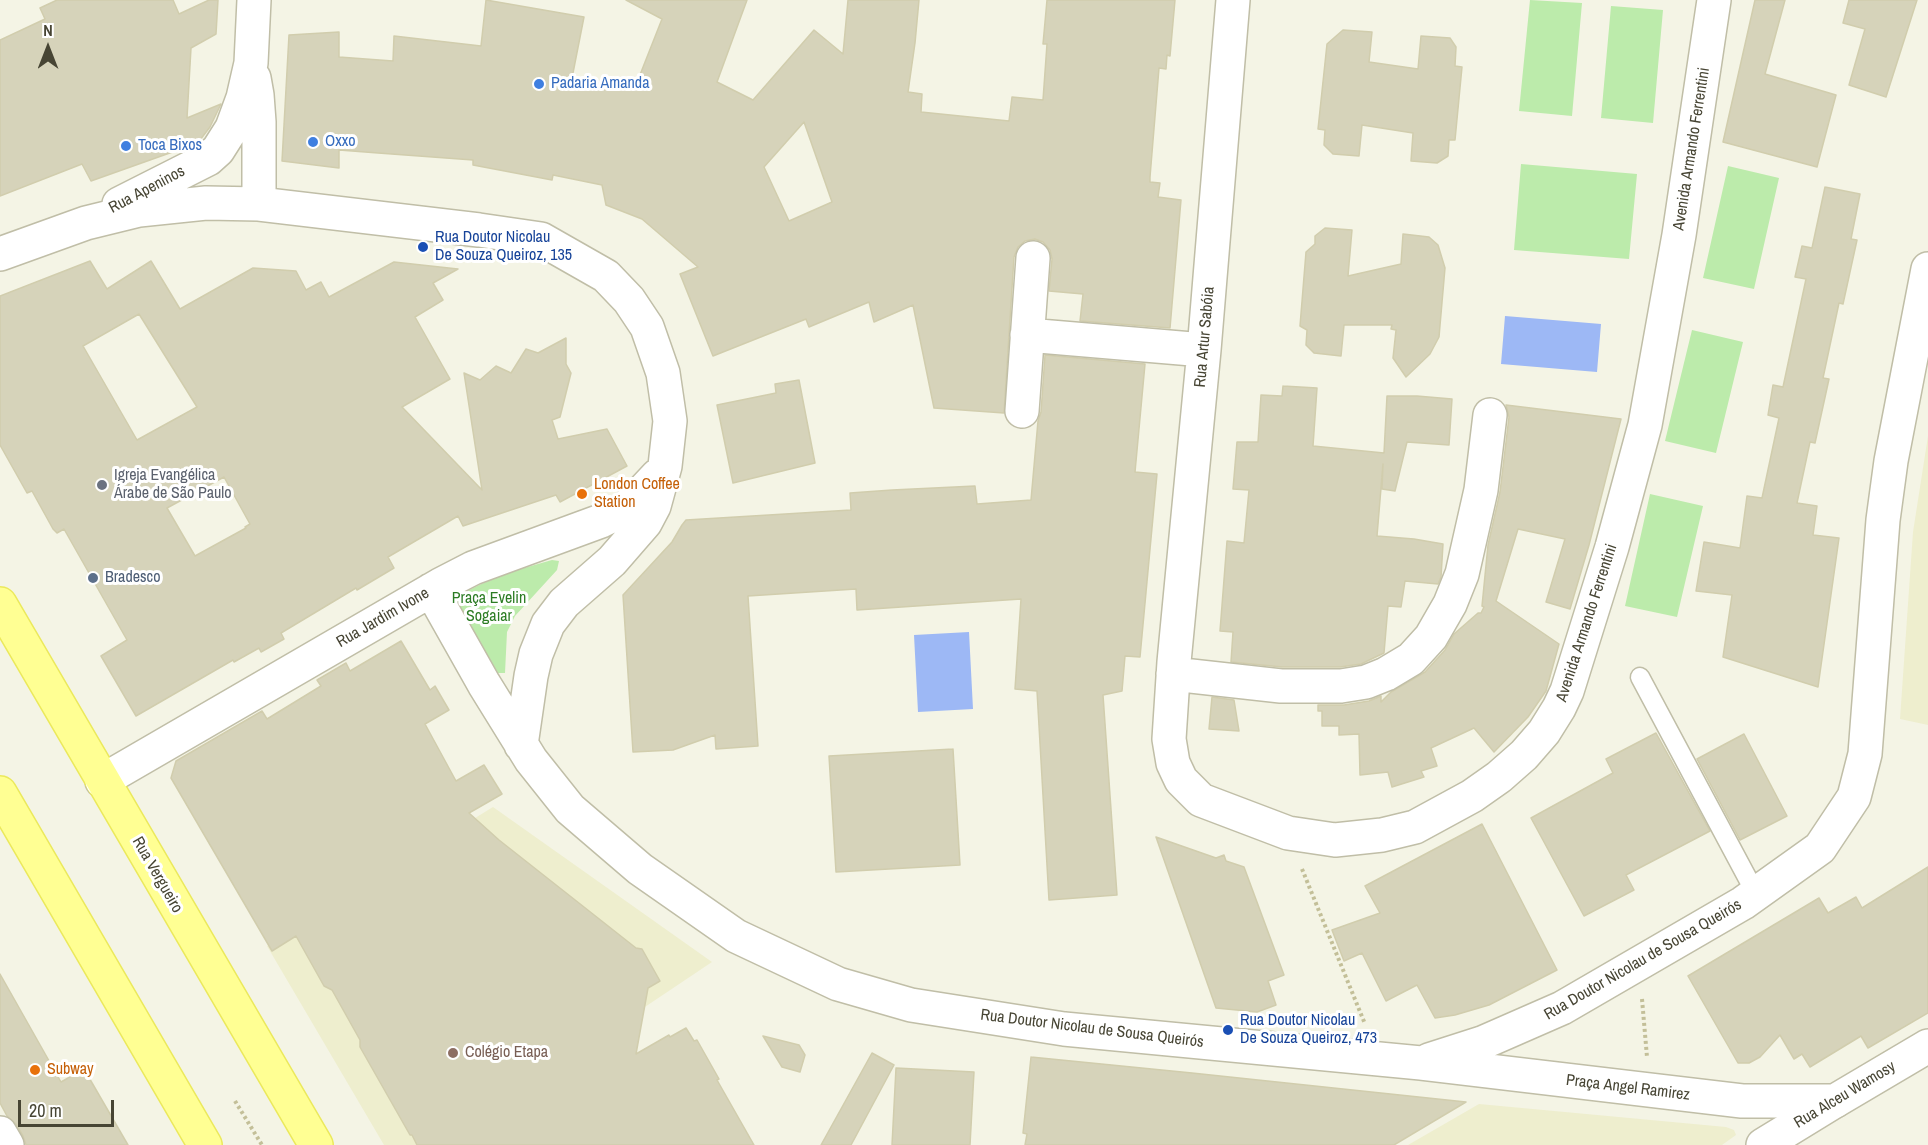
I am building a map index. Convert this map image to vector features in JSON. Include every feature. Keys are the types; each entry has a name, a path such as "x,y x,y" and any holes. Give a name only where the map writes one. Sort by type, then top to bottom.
{"main road":[{"name":"Rua Vergueiro","path":"0,604 316,1145"},
{"path":"0,793 205,1145"}],"street":[{"name":"Rua Apeninos","path":"86,223 208,159 218,150 232,128 243,98 251,63 254,0"},
{"name":"Rua Artur Sabóia","path":"1173,675 1204,350 1233,0"},
{"name":"Avenida Armando Ferrentini","path":"1173,675 1169,739 1173,763 1181,780 1201,800 1288,833 1335,840 1382,835 1414,827 1472,796 1499,777 1524,755 1544,732 1567,690 1612,547 1646,424 1679,235 1714,0"},
{"name":"Rua Apeninos","path":"251,63 257,95 259,204"},
{"path":"0,254 86,223 140,210 206,203 259,204 541,239 606,276 629,300 647,327 663,373 670,421 665,466 654,506 645,523 612,561 564,603 548,624 536,654 531,676 522,745"},
{"path":"1022,411 1033,258"},
{"name":"Rua Doutor Nicolau de Sousa Queirós","path":"431,590 484,684 554,791 570,809 640,869 736,936 838,984 911,1005 1064,1029 1421,1063 1482,1042 1562,1008 1743,903 1820,848 1854,797 1864,754 1883,520 1891,461 1928,269"},
{"path":"1027,335 1204,350"},
{"path":"1173,675 1281,686 1341,686 1366,682 1386,674 1411,659 1431,637 1450,604 1462,574 1481,490 1490,415"},
{"name":"Rua Jardim Ivone","path":"102,781 431,590 473,568 601,521 627,508 643,493 665,466"},
{"name":"Rua Alceu Wamosy","path":"1763,1145 1928,1046"},
{"name":"Praça Angel Ramirez","path":"1421,1063 1742,1101 1836,1101"},
{"path":"0,1133 7,1145"}],"lane":[{"path":"1640,677 1756,894"}],"path":[{"path":"1300,863 1366,1028"},
{"name":"Praça Angel Ramirez","path":"1641,995 1647,1061"},
{"path":"236,1101 261,1145"}],"shaded area":[{"path":"1928,436 1928,725 1900,719 1913,532"},
{"name":"Colégio Etapa","path":"493,807 712,962 439,1145 384,1145 267,946"},
{"path":"1479,1104 1726,1127 1734,1130 1736,1135 1722,1145 1408,1145"}],"green space":[{"path":"1530,0 1582,3 1572,116 1519,111"},
{"path":"1611,6 1663,10 1653,123 1601,118"},
{"path":"1521,164 1637,174 1629,259 1514,250"},
{"path":"1728,166 1779,178 1754,289 1703,278"},
{"path":"1692,330 1743,342 1716,453 1665,441"},
{"path":"1650,494 1703,506 1677,617 1625,606"},
{"name":"Praça Evelin Sogaiar","path":"552,560 559,561 557,570 515,616 507,632 505,673 498,673 459,608 458,601 461,594 510,572"}],"water":[{"path":"1505,316 1601,324 1597,372 1501,364"},
{"path":"969,632 973,709 918,712 914,635"}],"building":[{"path":"57,0 173,0 179,14 209,0 218,0 216,34 191,48 187,118 221,104 210,127 195,144 91,181 82,164 0,196 0,40 45,19 40,8"},
{"path":"486,0 584,17 572,78 634,90 662,19 626,0 747,0 717,82 753,100 814,30 843,54 848,0 919,0 908,92 922,94 921,112 1009,121 1012,97 1043,100 1047,44 1043,44 1047,0 1175,0 1170,56 1167,55 1166,69 1159,68 1150,177 1150,182 1160,183 1158,197 1181,200 1170,328 1080,321 1083,294 1049,291 1052,259 1050,250 1043,242 1035,239 1025,241 1018,247 1014,257 1004,413 934,408 913,305 874,322 869,302 809,327 806,319 713,356 680,274 698,267 642,219 606,205 602,185 553,175 552,180 473,165 473,160 339,150 339,168 282,161 289,35 339,32 339,57 393,61 394,36 481,46","holes":["804,122 832,202 789,221 764,167"]},
{"path":"1755,0 1785,0 1765,74 1836,95 1817,167 1723,142"},
{"path":"1849,0 1917,0 1886,97 1849,85 1865,29 1843,23"},
{"path":"1343,30 1372,32 1369,62 1418,69 1421,36 1450,38 1456,47 1455,66 1462,67 1455,140 1449,140 1448,156 1437,163 1411,161 1413,133 1362,125 1359,156 1333,154 1324,145 1325,130 1318,129 1327,44"},
{"path":"1825,187 1860,194 1851,239 1857,240 1843,304 1839,303 1823,378 1829,379 1815,443 1810,442 1797,503 1817,506 1813,535 1839,538 1818,687 1723,657 1732,595 1696,591 1704,542 1740,548 1747,496 1762,498 1779,418 1768,415 1773,385 1783,387 1806,279 1795,277 1802,246 1812,248"},
{"path":"1325,228 1352,230 1348,276 1401,264 1403,234 1429,237 1438,245 1445,268 1439,337 1430,354 1406,377 1393,358 1396,330 1391,329 1392,325 1344,325 1341,356 1314,353 1306,345 1307,330 1300,326 1306,252 1315,244 1315,236"},
{"path":"90,261 107,289 151,261 180,309 253,268 296,271 306,290 321,282 329,297 394,262 458,269 433,283 443,300 415,317 450,379 402,407 482,490 464,373 480,380 496,366 511,373 526,349 538,353 566,338 566,364 571,373 560,417 552,420 558,439 607,429 627,466 560,502 556,495 463,526 458,516 388,557 394,568 281,633 284,639 261,652 259,648 234,662 233,660 136,716 101,656 127,640 64,529 57,533 53,529 32,491 27,493 0,445 0,296","holes":["139,314 197,407 137,440 83,346","224,477 250,524 195,556 167,508"]},
{"path":"1045,355 1145,364 1135,472 1157,474 1140,657 1125,656 1122,691 1103,695 1117,895 1049,900 1037,691 1015,689 1021,599 857,610 856,589 748,596 758,746 716,749 715,735 673,750 633,752 623,595 672,542 686,520 851,510 850,493 892,490 975,486 977,504 1031,500"},
{"path":"799,380 815,463 733,483 717,405 776,393 775,384"},
{"path":"1283,386 1317,388 1313,446 1384,453 1387,396 1452,399 1449,445 1407,442 1395,491 1382,489 1383,464 1377,536 1443,544 1441,577 1438,584 1405,581 1401,607 1388,606 1384,653 1361,664 1340,667 1282,667 1231,662 1233,632 1220,631 1227,541 1244,543 1249,490 1233,489 1237,442 1258,442 1261,395 1282,396"},
{"path":"1506,405 1621,419 1570,609 1546,602 1565,539 1518,529 1496,601 1559,644 1546,691 1528,717 1494,752 1474,728 1431,748 1437,766 1421,771 1424,777 1392,787 1388,772 1360,775 1359,734 1339,735 1339,726 1322,726 1322,711 1318,711 1318,705 1344,705 1369,701 1381,696 1381,702 1391,692 1425,672 1445,650 1454,634 1478,613 1481,613 1484,607 1482,606 1488,545 1500,492 1509,417"},
{"path":"401,641 430,690 435,686 449,710 425,724 456,781 484,765 502,794 469,813 499,840 636,948 642,949 660,981 648,988 636,1054 686,1028 694,1041 697,1040 754,1145 417,1145 360,1047 360,1040 332,990 324,986 296,936 272,951 171,778 176,761 262,711 267,719 321,686 317,680 346,663 350,671"},
{"path":"1212,697 1234,700 1239,731 1209,729"},
{"path":"1656,733 1710,831 1626,875 1634,890 1584,916 1531,818 1613,773 1606,759"},
{"path":"1744,734 1787,816 1740,840 1697,759"},
{"path":"953,749 960,865 836,872 829,756"},
{"path":"1482,824 1557,970 1489,1005 1455,1015 1435,1018 1417,985 1386,1001 1362,953 1344,961 1332,930 1380,913 1365,886"},
{"path":"1156,837 1216,858 1224,855 1226,861 1244,867 1284,975 1268,981 1276,1005 1257,1012 1216,1008"},
{"path":"1928,867 1928,1013 1868,1048 1861,1036 1810,1067 1802,1054 1794,1059 1780,1035 1760,1057 1749,1063 1738,1063 1688,976 1819,898 1828,913 1856,897 1862,908"},
{"path":"0,974 61,1082 84,1069 128,1145 26,1145 16,1124 7,1116 0,1103"},
{"path":"763,1036 799,1045 805,1055 800,1072 782,1067"},
{"path":"872,1053 894,1065 851,1145 821,1145"},
{"path":"1031,1057 1466,1102 1394,1145 1025,1145 1027,1134 1023,1133"},
{"path":"896,1068 974,1072 970,1145 892,1145"}],"place":[{"name":"Padaria Amanda","path":"539,84"},
{"name":"Oxxo","path":"313,142"},
{"name":"Toca Bixos","path":"126,146"},
{"name":"Rua Doutor Nicolau De Souza Queiroz, 135","path":"423,247"},
{"name":"Igreja Evangélica Árabe de São Paulo","path":"102,485"},
{"name":"London Coffee Station","path":"582,494"},
{"name":"Bradesco","path":"93,578"},
{"name":"Rua Doutor Nicolau De Souza Queiroz, 473","path":"1228,1030"},
{"name":"Colégio Etapa","path":"453,1053"},
{"name":"Subway","path":"35,1070"}]}
